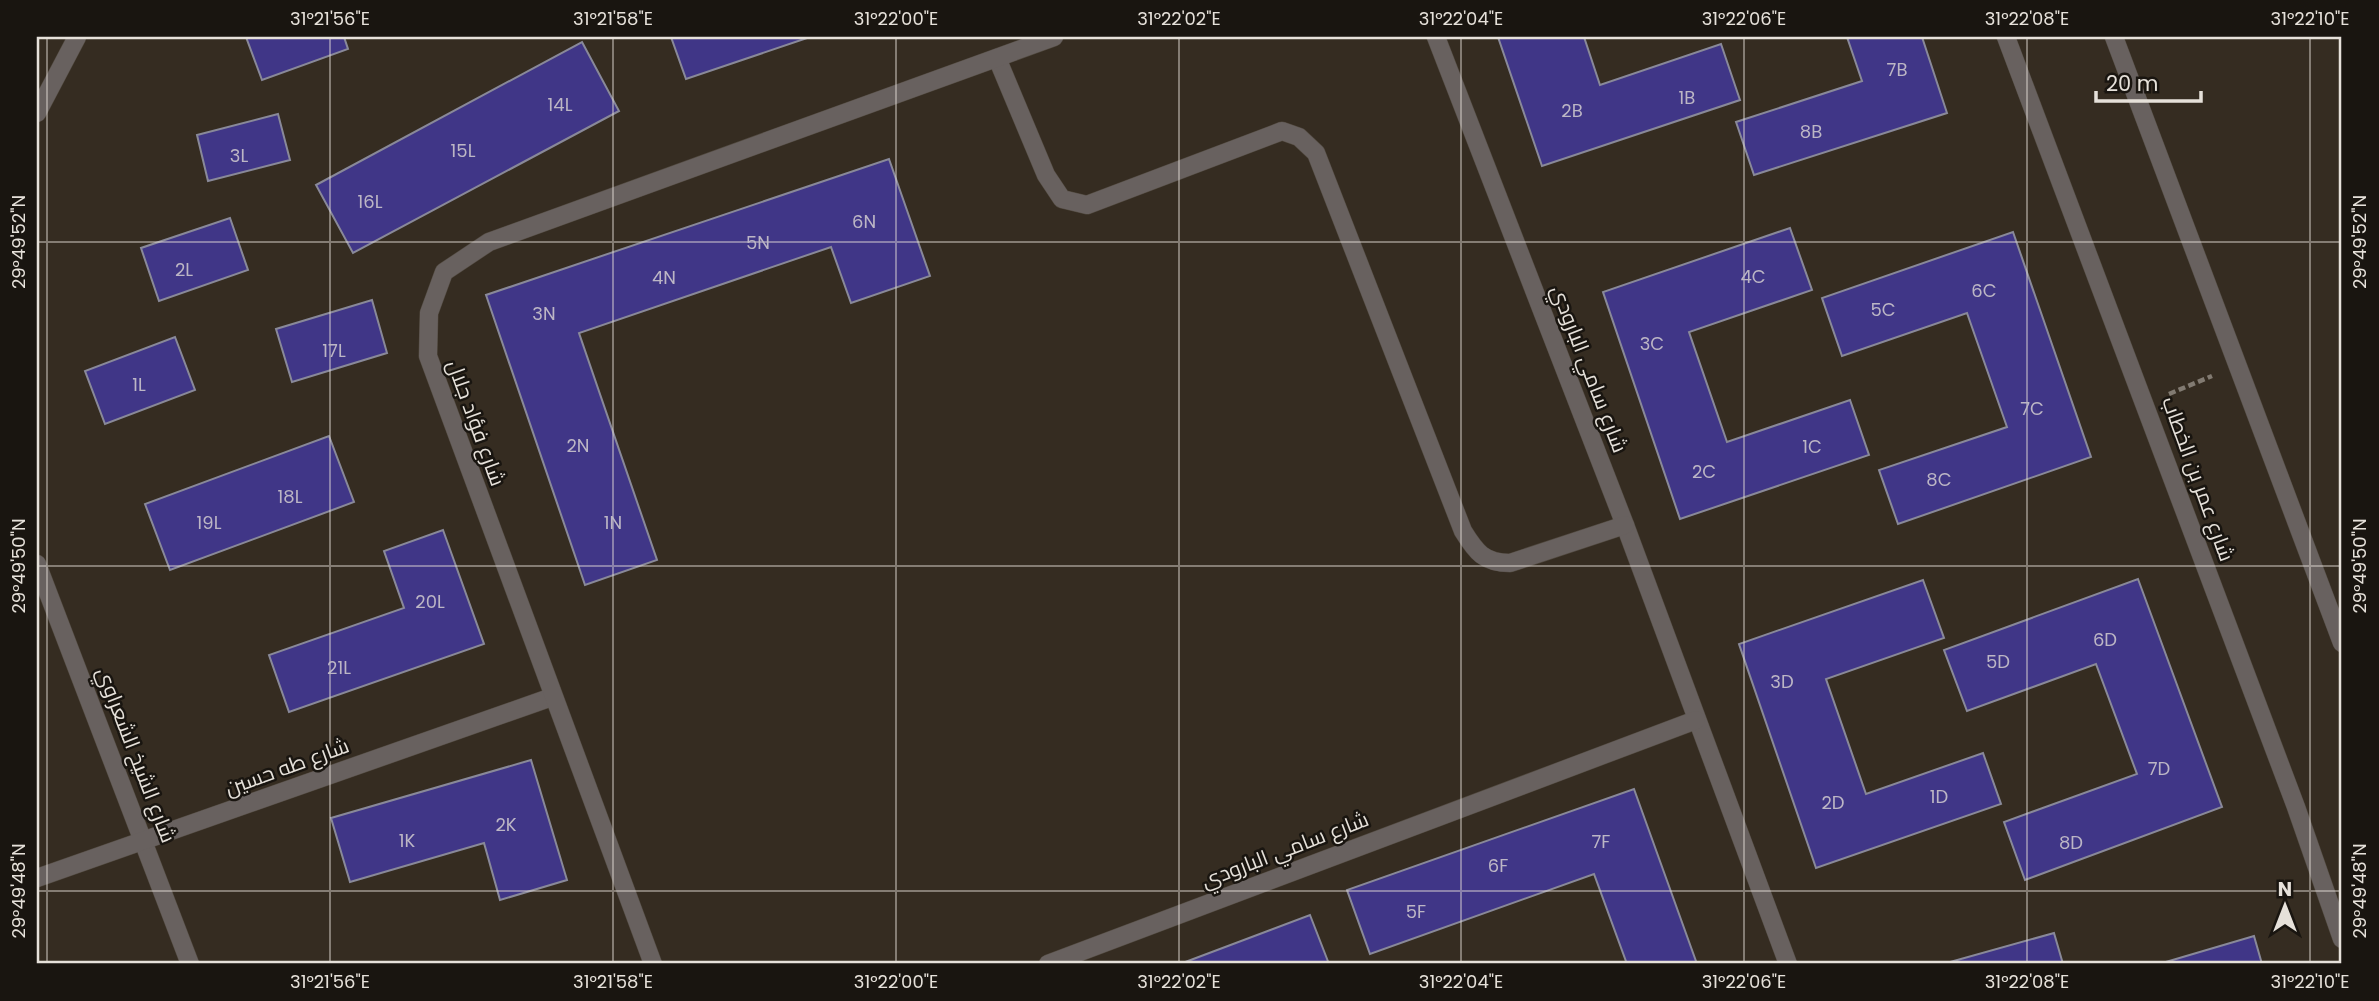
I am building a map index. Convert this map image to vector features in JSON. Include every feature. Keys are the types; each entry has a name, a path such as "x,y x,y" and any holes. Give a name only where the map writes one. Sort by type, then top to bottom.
{"street":[{"path":"37,113 77,37"},
{"name":"شارع فؤاد جلال","path":"653,964 428,356 429,313 444,272 489,242 1054,37"},
{"name":"شارع سامي البارودي","path":"1436,37 1625,525 1788,964"},
{"name":"شارع عمر بن الخطاب","path":"2006,37 2297,807 2342,939"},
{"path":"2114,37 2342,643"},
{"path":"997,58 1046,175 1062,200 1087,205 1282,131 1299,137 1317,153 1463,531 1478,554 1494,563 1510,563 1625,525"},
{"name":"شارع الشيخ الشعراوي","path":"37,564 190,964"},
{"name":"شارع طه حسين","path":"37,878 552,697"},
{"name":"شارع سامي البارودي","path":"1048,964 1696,720"}],"path":[{"path":"2146,403 2236,366"}],"building":[{"path":"246,37 344,37 348,49 262,80"},
{"path":"671,37 810,37 686,79"},
{"path":"1498,37 1584,37 1600,85 1721,44 1740,100 1542,166"},
{"path":"1847,37 1922,37 1947,113 1754,175 1736,122 1862,81"},
{"path":"582,42 619,111 353,253 316,185"},
{"path":"278,114 290,160 208,181 197,135"},
{"path":"889,159 930,276 851,303 831,247 579,333 657,560 585,585 486,295"},
{"path":"230,218 248,270 159,301 141,248"},
{"path":"1790,228 1812,290 1689,332 1727,442 1850,400 1869,455 1680,519 1603,292"},
{"path":"2013,232 2091,457 1898,524 1879,470 2007,427 1967,313 1842,356 1822,298"},
{"path":"372,300 387,353 292,382 276,329"},
{"path":"175,337 195,390 105,424 85,371"},
{"path":"329,436 354,502 170,570 145,504"},
{"path":"443,530 484,644 289,712 269,655 404,608 384,551"},
{"path":"2138,579 2222,807 2025,880 2004,822 2137,774 2096,664 1967,711 1944,650"},
{"path":"1923,580 1944,638 1826,679 1866,794 1983,753 2001,804 1816,868 1739,644"},
{"path":"531,760 567,880 500,900 484,843 350,882 331,818"},
{"path":"1634,789 1697,964 1627,964 1594,874 1370,954 1347,890"},
{"path":"1310,915 1329,964 1180,964"},
{"path":"2054,933 2063,964 1943,964"},
{"path":"2254,936 2262,964 2159,964"}]}
